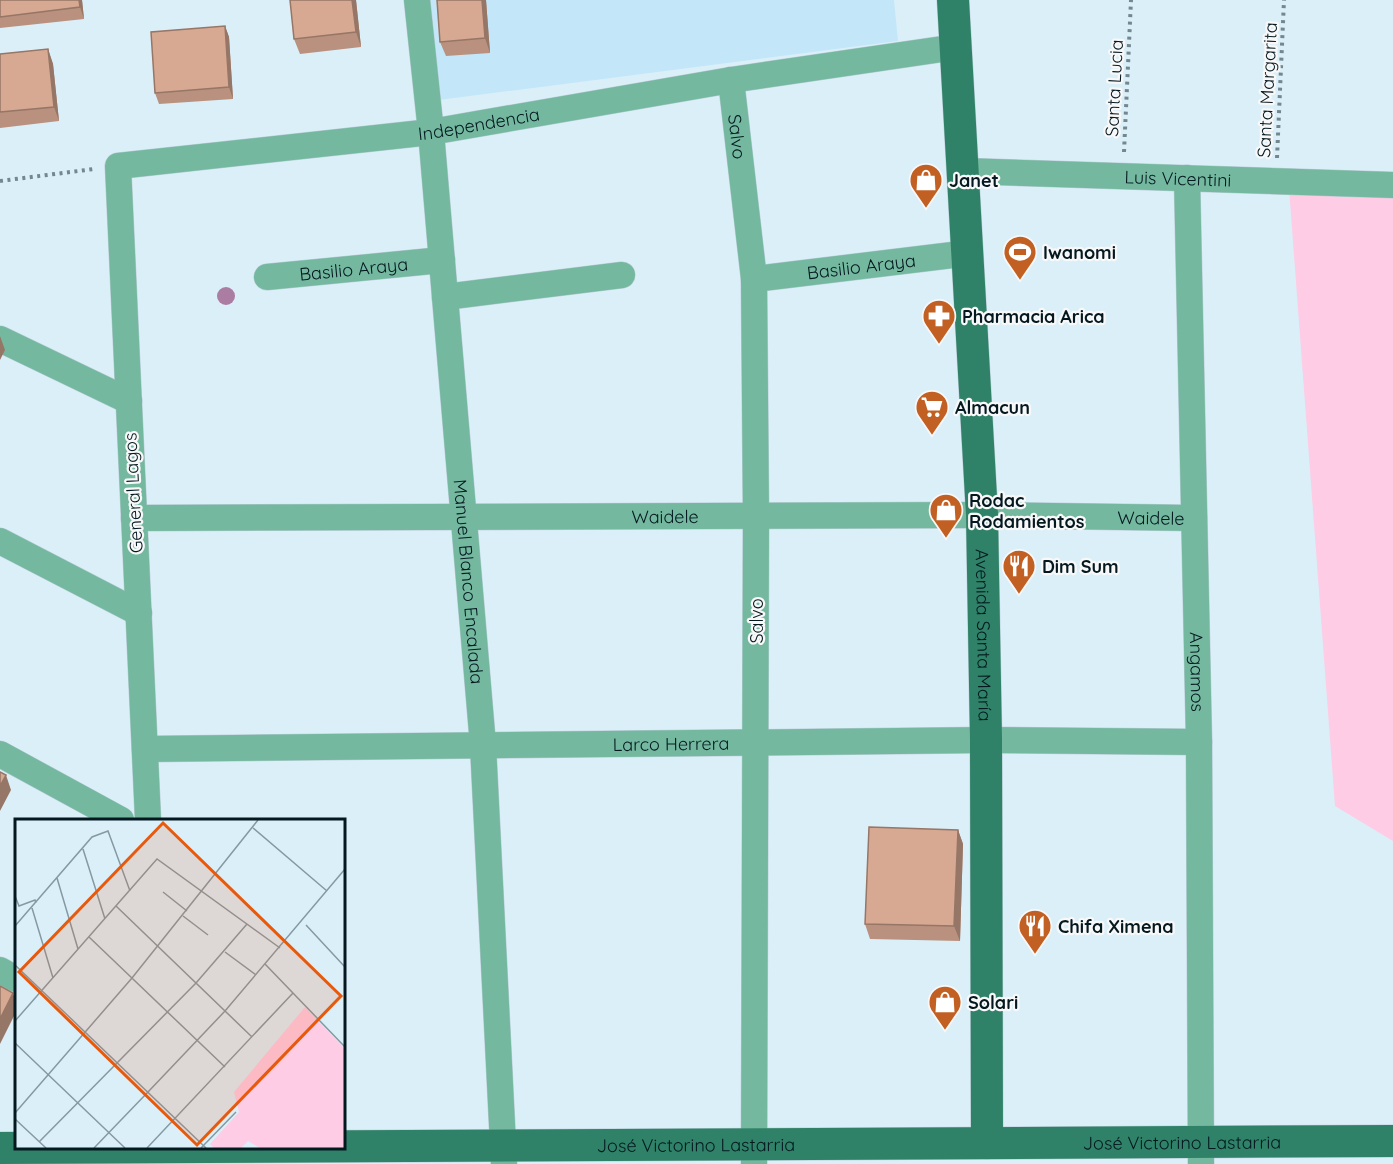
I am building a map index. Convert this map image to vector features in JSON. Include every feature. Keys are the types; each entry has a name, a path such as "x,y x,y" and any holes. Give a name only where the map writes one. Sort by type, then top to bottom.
{"main road":[{"name":"Avenida Santa María","path":"953,0 982,515 986,740 987,1154"},
{"path":"988,1088 998,1107 1012,1121 1055,1143"},
{"name":"José Victorino Lastarria","path":"33,1149 163,1153 504,1155 987,1154 1055,1143 1201,1153 1393,1141"},
{"name":"José Victorino Lastarria","path":"0,1148 15,1148"}],"street":[{"name":"Manuel Blanco Encalada","path":"417,0 431,132 483,745 504,1155"},
{"name":"Independencia","path":"118,166 431,132 730,80 956,47"},
{"name":"Salvo","path":"730,80 754,279 756,516 754,1154"},
{"name":"General Lagos","path":"118,166 148,819"},
{"name":"Luis Vicentini","path":"964,171 1393,185"},
{"name":"Angamos","path":"1187,178 1199,742 1201,1153"},
{"name":"Basilio Araya","path":"754,279 969,253"},
{"name":"Basilio Araya","path":"267,277 442,260"},
{"path":"445,297 622,275"},
{"path":"0,339 129,401"},
{"name":"Waidele","path":"134,518 982,515 1194,518"},
{"path":"0,541 139,613"},
{"name":"Larco Herrera","path":"145,749 986,740 1199,742"},
{"path":"0,754 119,819"},
{"path":"0,970 15,978"}],"path":[{"name":"Santa Lucia","path":"1123,176 1131,0"},
{"name":"Santa Margarita","path":"1276,181 1284,0"},
{"path":"0,182 118,166"}],"shaded area":[{"path":"429,0 894,0 898,41 439,100"},
{"path":"1289,188 1393,192 1393,841 1335,806"}],"building":[{"path":"0,0 79,0 80,7 0,17"},
{"path":"290,0 352,0 356,32 294,39"},
{"path":"437,0 482,0 485,38 440,42"},
{"path":"225,26 229,87 155,93 151,32"},
{"path":"48,49 54,107 0,112 0,54"},
{"path":"0,772 6,775 0,786"},
{"path":"869,827 958,830 954,926 865,924"},
{"path":"0,986 13,993 0,1019"}],"place":[{"name":"Janet","path":"926,209"},
{"name":"Iwanomi","path":"1020,281"},
{"name":"Pharmacia Arica","path":"939,345"},
{"name":"Almacun","path":"932,436"},
{"name":"Rodac Rodamientos","path":"946,539"},
{"name":"Dim Sum","path":"1019,595"},
{"name":"Chifa Ximena","path":"1035,955"},
{"name":"Solari","path":"945,1031"}]}
